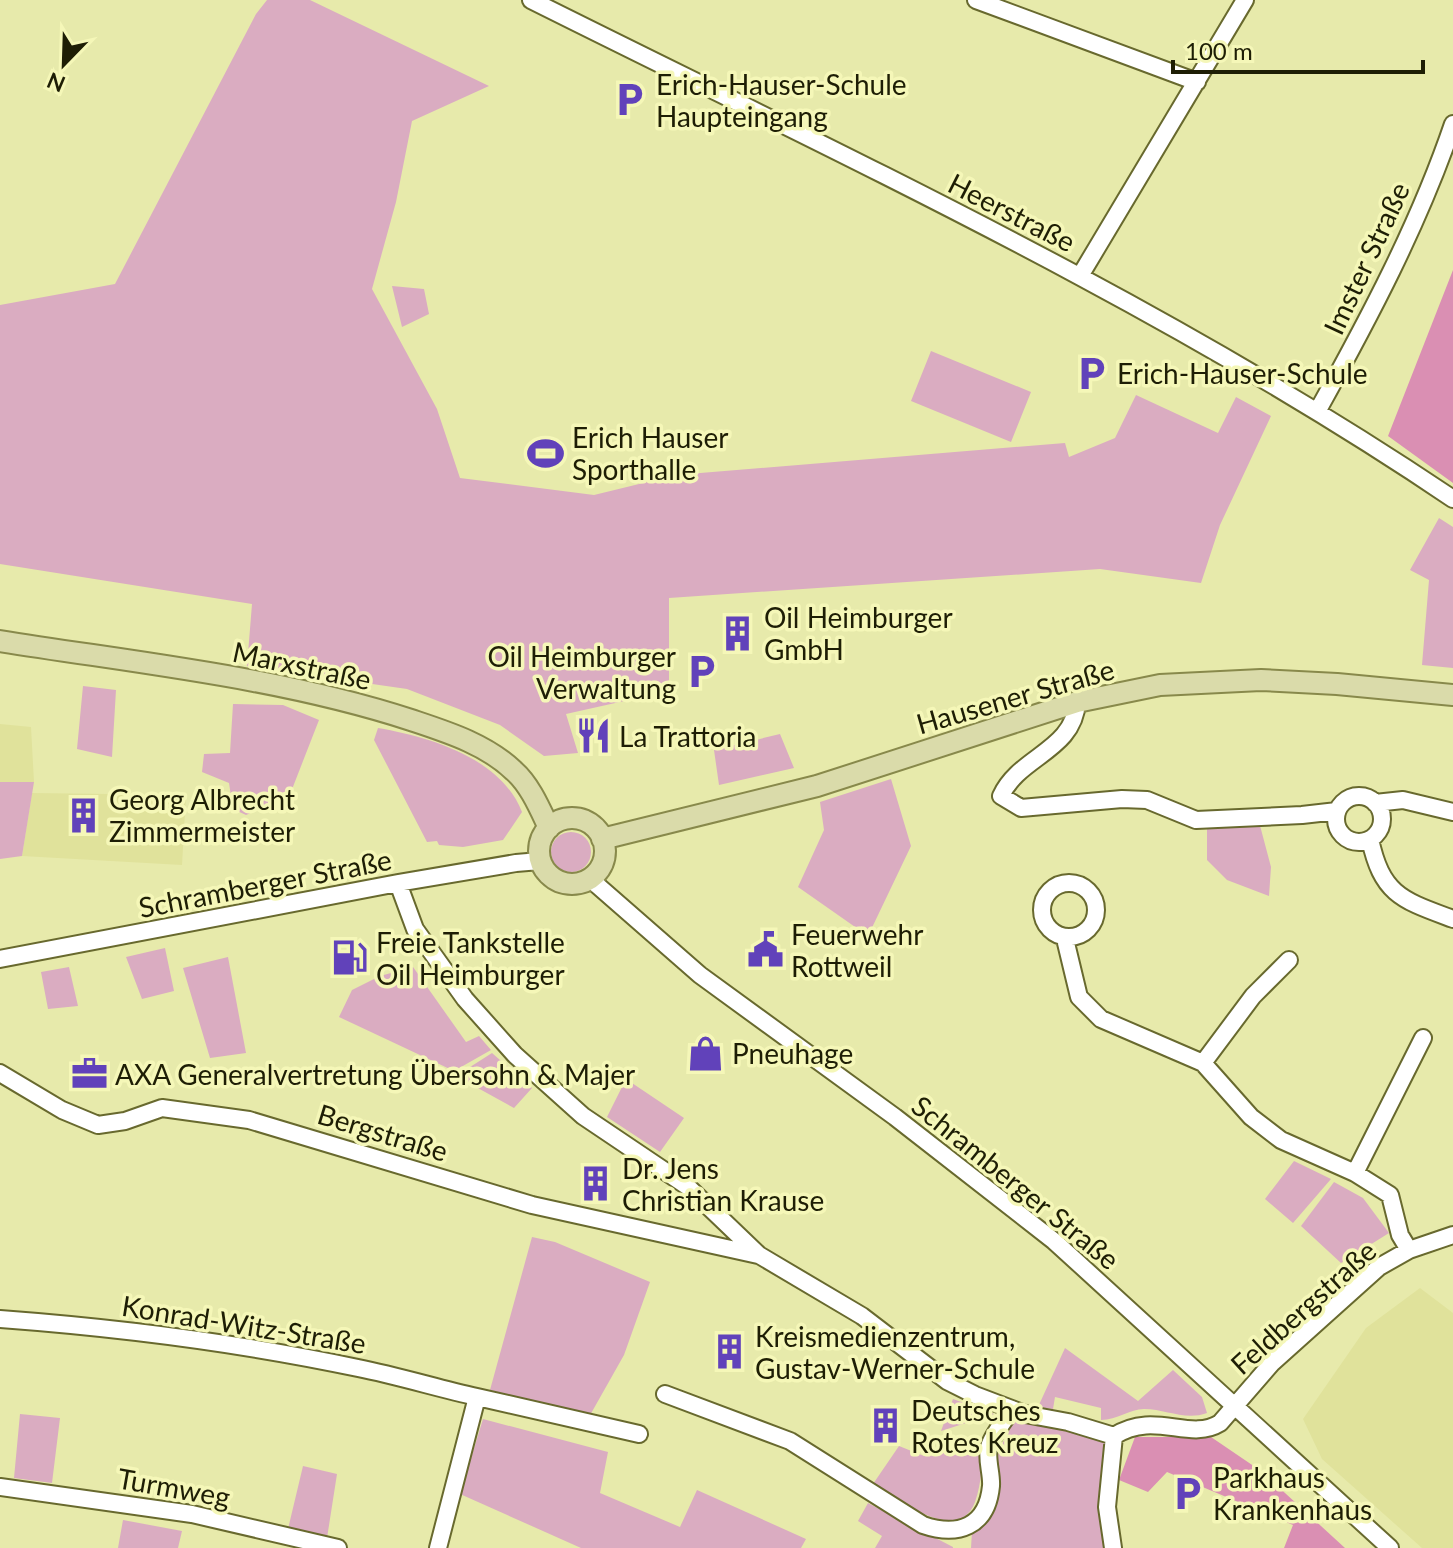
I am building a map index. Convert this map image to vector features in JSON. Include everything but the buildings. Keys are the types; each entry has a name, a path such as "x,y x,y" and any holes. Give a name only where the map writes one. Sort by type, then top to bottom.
{"main road":[{"name":"Marxstraße","path":"0,641 297,689 375,709 459,736 515,771 537,803 549,828"},
{"name":"Hausener Straße","path":"602,839 817,786 1077,702 1160,685 1261,680 1453,695"},
{"path":"574,818 591,824 602,839 603,861 589,878 580,883 561,882 552,877 540,861 540,843 556,822 574,818"}],"street":[{"name":"Heerstraße","path":"531,0 1080,276 1318,410 1453,499"},
{"path":"976,0 1197,82"},
{"path":"1080,276 1245,0"},
{"name":"Imster Straße","path":"1318,410 1380,299 1453,124"},
{"path":"1077,702 1076,716 1057,745 1017,772 1008,781 1001,796 1021,808 1122,799 1147,800 1196,820 1297,816 1337,811"},
{"path":"1364,796 1375,803 1381,822 1375,835 1362,842 1347,839 1337,827 1337,811 1345,800 1364,796"},
{"path":"1375,803 1403,800 1453,812"},
{"path":"1370,839 1376,865 1393,891 1453,919"},
{"name":"Schramberger Straße","path":"0,959 398,883 540,861"},
{"name":"Schramberger Straße","path":"589,878 700,975 895,1117 1054,1241 1390,1548"},
{"path":"398,883 415,929 465,999 515,1055 583,1116 687,1186 759,1255 862,1316 947,1381 1012,1409 1114,1436 1107,1507 1113,1548"},
{"path":"1068,938 1066,943 1079,997 1101,1019 1203,1063 1251,1117 1281,1140 1355,1173 1390,1195 1400,1235 1409,1250"},
{"path":"1203,1063 1253,996 1289,960"},
{"path":"1355,1173 1423,1038"},
{"name":"Bergstraße","path":"0,1073 62,1110 98,1125 125,1121 162,1108 249,1120 532,1205 759,1255"},
{"name":"Feldbergstraße","path":"1114,1436 1147,1423 1211,1429 1220,1423 1272,1363 1379,1267 1409,1250 1453,1235"},
{"name":"Konrad-Witz-Straße","path":"0,1319 92,1326 358,1368 639,1434"},
{"path":"665,1394 790,1441 923,1525 957,1532 976,1521 986,1505 991,1487 989,1447 1012,1409"},
{"path":"438,1548 477,1397"},
{"name":"Turmweg","path":"0,1487 192,1514 338,1548"}],"shaded area":[{"path":"267,0 310,0 489,86 412,121 396,202 372,289 437,409 460,478 594,495 676,475 1065,443 1069,457 1115,438 1136,395 1218,433 1236,397 1271,416 1220,525 1201,583 1100,569 669,598 669,691 566,714 578,753 544,756 500,725 407,689 247,666 252,604 0,564 0,305 115,284 256,14"},
{"path":"1453,270 1453,483 1388,436"},
{"path":"392,286 424,289 429,314 402,327"},
{"path":"931,351 1031,392 1011,442 911,401"},
{"path":"1439,518 1453,527 1453,668 1422,665 1429,580 1410,570"},
{"path":"83,686 116,690 112,757 77,749"},
{"path":"233,704 283,705 319,720 289,797 246,815 233,809 229,783 202,772 204,754 230,753"},
{"path":"0,724 31,727 34,782 0,782"},
{"path":"378,728 441,744 481,764 498,777 512,793 522,812 503,840 463,847 427,842 374,740"},
{"path":"780,734 794,768 719,785 714,750"},
{"path":"891,779 911,846 868,936 798,887 824,830 820,802"},
{"path":"0,782 34,782 22,856 0,859"},
{"path":"32,793 186,795 182,865 22,856"},
{"path":"1258,818 1271,867 1269,896 1227,880 1207,860 1207,827"},
{"path":"571,832 585,838 591,852 585,866 571,872 557,866 551,852 557,838"},
{"path":"165,948 174,991 142,999 126,957"},
{"path":"228,957 246,1053 210,1058 183,968"},
{"path":"69,967 78,1006 48,1009 41,972"},
{"path":"413,967 466,1042 479,1036 491,1050 454,1071 339,1017 352,990 380,976"},
{"path":"492,1053 532,1088 514,1108 456,1076"},
{"path":"626,1079 684,1118 660,1152 607,1117"},
{"path":"1294,1161 1331,1179 1293,1223 1265,1199"},
{"path":"1334,1182 1363,1198 1389,1233 1341,1263 1301,1226"},
{"path":"532,1237 555,1242 650,1282 624,1355 589,1417 490,1390"},
{"path":"1420,1288 1453,1313 1453,1548 1422,1548 1322,1459 1303,1419 1366,1328"},
{"path":"1065,1348 1138,1401 1173,1370 1202,1397 1207,1413 1191,1416 1144,1409 1101,1420 1101,1408 1055,1397 1053,1409 1038,1407"},
{"path":"953,1399 994,1414 941,1431"},
{"path":"20,1414 60,1418 52,1483 14,1478"},
{"path":"1016,1417 1110,1439 1102,1511 1105,1548 971,1548 972,1531 995,1511 992,1464"},
{"path":"483,1419 608,1452 600,1493 680,1527 697,1490 806,1539 801,1548 581,1548 460,1494"},
{"path":"1135,1437 1211,1437 1261,1471 1345,1548 1284,1548 1293,1525 1167,1472 1148,1492 1119,1480"},
{"path":"984,1440 975,1502 967,1515 955,1520 942,1520 911,1508 873,1484 899,1446 924,1456"},
{"path":"303,1466 337,1474 327,1538 288,1529"},
{"path":"868,1503 953,1548 875,1548 882,1536 858,1521"},
{"path":"123,1520 182,1531 178,1548 118,1548"}],"place":[{"name":"Erich-Hauser-Schule Haupteingang","path":"630,100"},
{"name":"Erich-Hauser-Schule","path":"1091,373"},
{"name":"Erich Hauser Sporthalle","path":"546,453"},
{"name":"Oil Heimburger GmbH","path":"738,633"},
{"name":"Oil Heimburger Verwaltung","path":"702,672"},
{"name":"La Trattoria","path":"593,736"},
{"name":"Georg Albrecht Zimmermeister","path":"83,815"},
{"name":"Feuerwehr Rottweil","path":"765,950"},
{"name":"Freie Tankstelle Oil Heimburger","path":"350,958"},
{"name":"Pneuhage","path":"706,1053"},
{"name":"AXA Generalvertretung Übersohn & Majer","path":"89,1074"},
{"name":"Dr. Jens Christian Krause","path":"596,1184"},
{"name":"Kreismedienzentrum, Gustav-Werner-Schule","path":"729,1352"},
{"name":"Deutsches Rotes Kreuz","path":"885,1426"},
{"name":"Parkhaus Krankenhaus","path":"1187,1493"}]}
